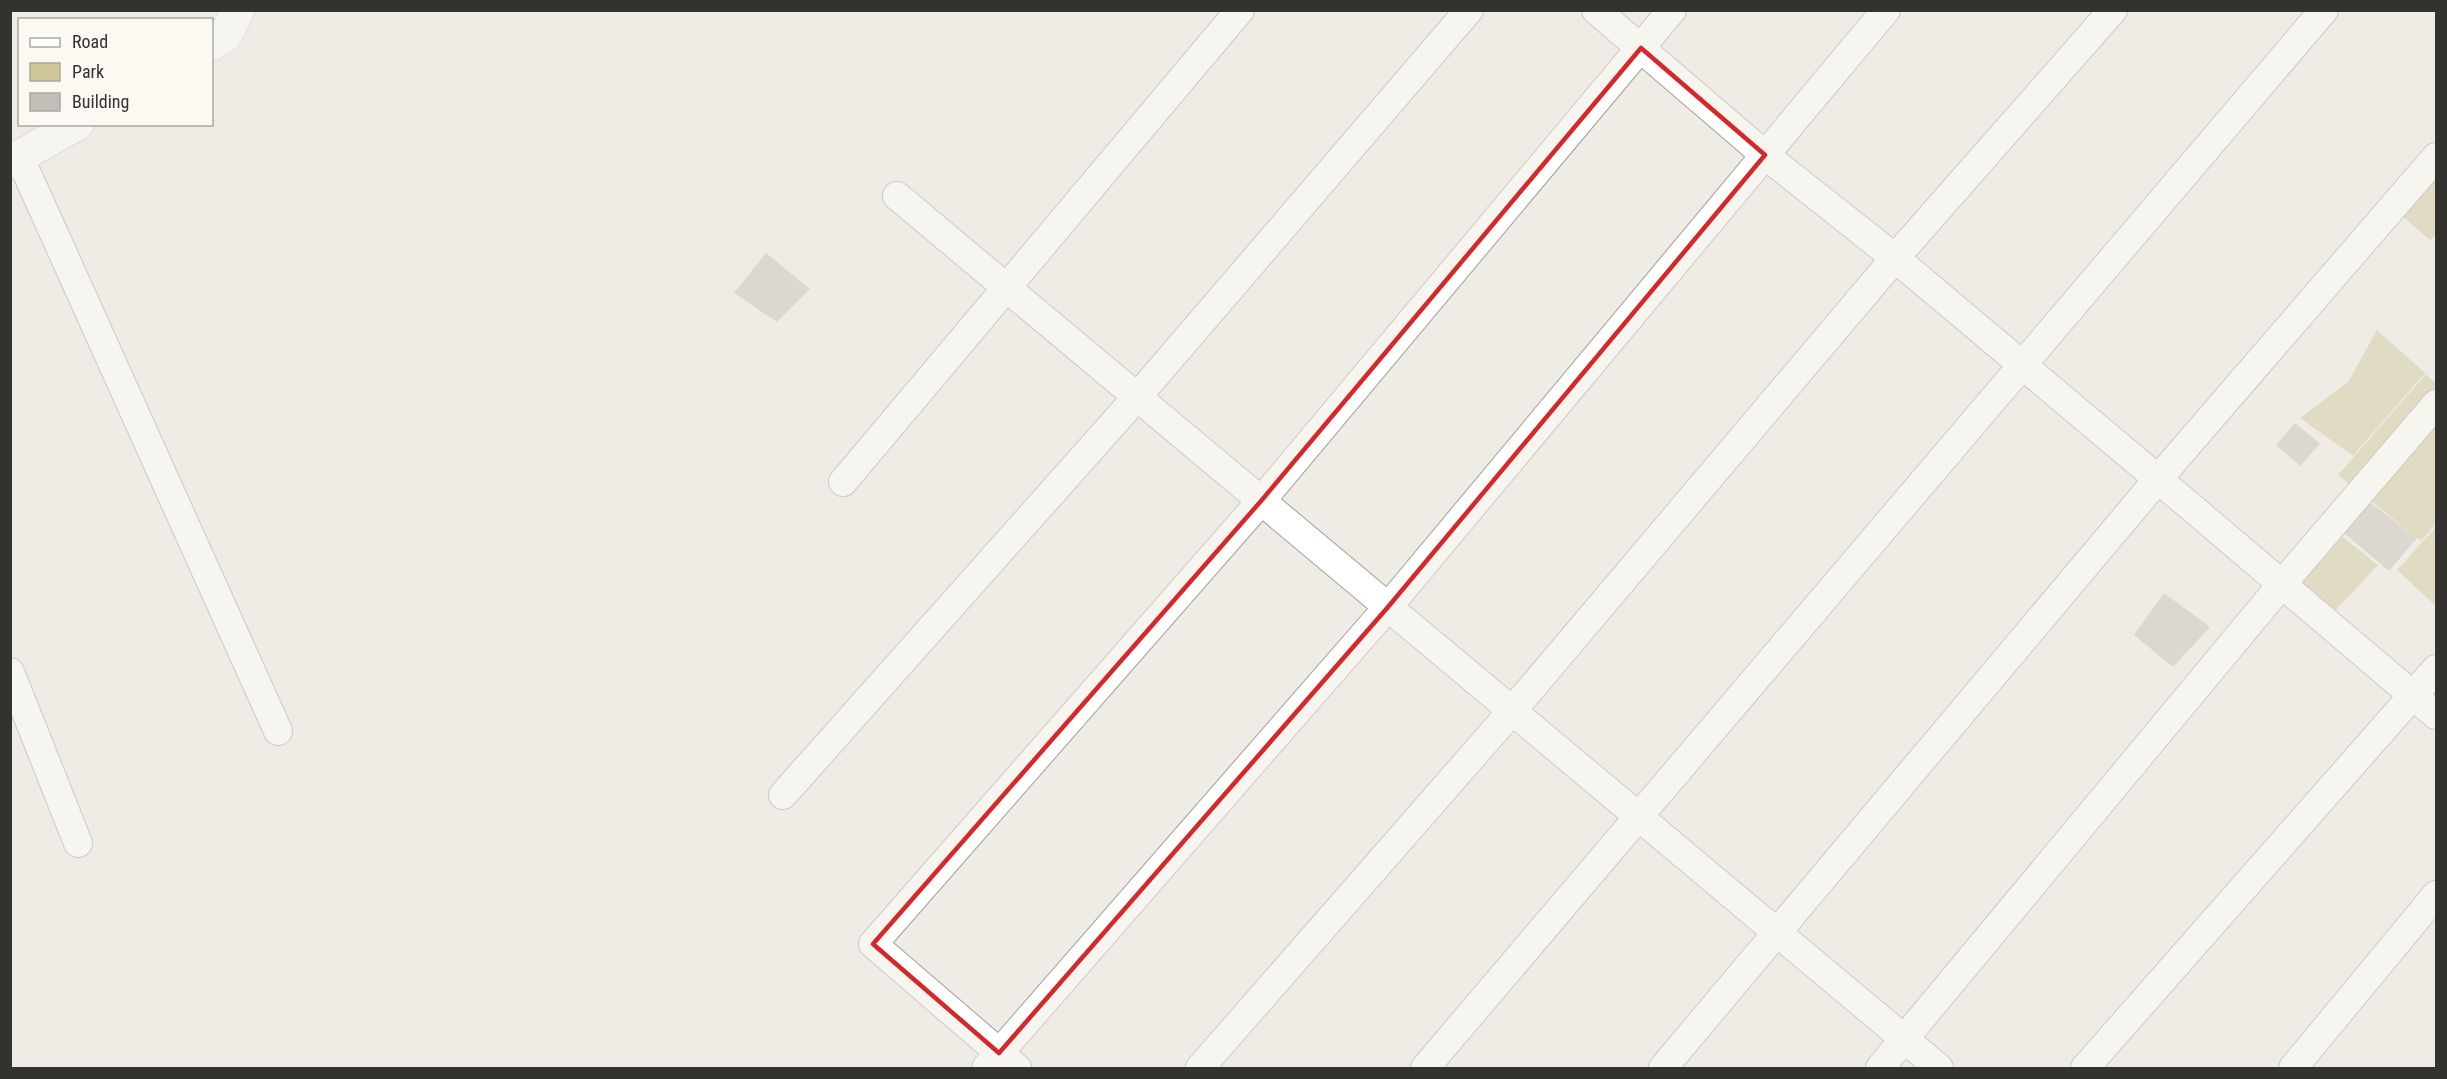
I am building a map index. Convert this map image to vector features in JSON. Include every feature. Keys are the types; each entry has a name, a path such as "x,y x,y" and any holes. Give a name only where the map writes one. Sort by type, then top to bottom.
{"street":[{"path":"213,43 226,35 238,10"},
{"path":"843,482 1240,10"},
{"path":"783,795 1137,397 1469,10"},
{"path":"1596,10 1765,155 1894,258 2436,715"},
{"path":"1672,10 1261,501 873,944 1001,1063 1388,607 1886,10"},
{"path":"1200,1068 1512,711 1894,258 2114,10"},
{"path":"1425,1068 2324,10"},
{"path":"74,126 15,160 278,730"},
{"path":"1663,1068 2158,479 2436,157"},
{"path":"897,196 1939,1068"},
{"path":"1880,1068 2282,584 2436,404"},
{"path":"2085,1068 2415,697 2436,669"},
{"path":"10,672 78,843"},
{"path":"2293,1068 2436,895"}],"highlighted area":[{"path":"1641,48 1765,155 1388,607 999,1053 873,944 1261,501"}],"green space":[{"path":"2436,176 2436,235 2430,240 2401,215"},
{"path":"2377,330 2425,373 2353,456 2300,418 2348,382"},
{"path":"2426,374 2436,384 2436,524 2421,541 2338,475"},
{"path":"2436,527 2436,606 2397,570"},
{"path":"2334,530 2378,565 2335,611 2292,577"}],"building":[{"path":"766,253 810,289 777,322 734,293"},
{"path":"2295,423 2320,444 2300,466 2276,445"},
{"path":"2364,498 2417,538 2389,571 2338,528"},
{"path":"2164,593 2210,627 2173,667 2134,635"}]}
